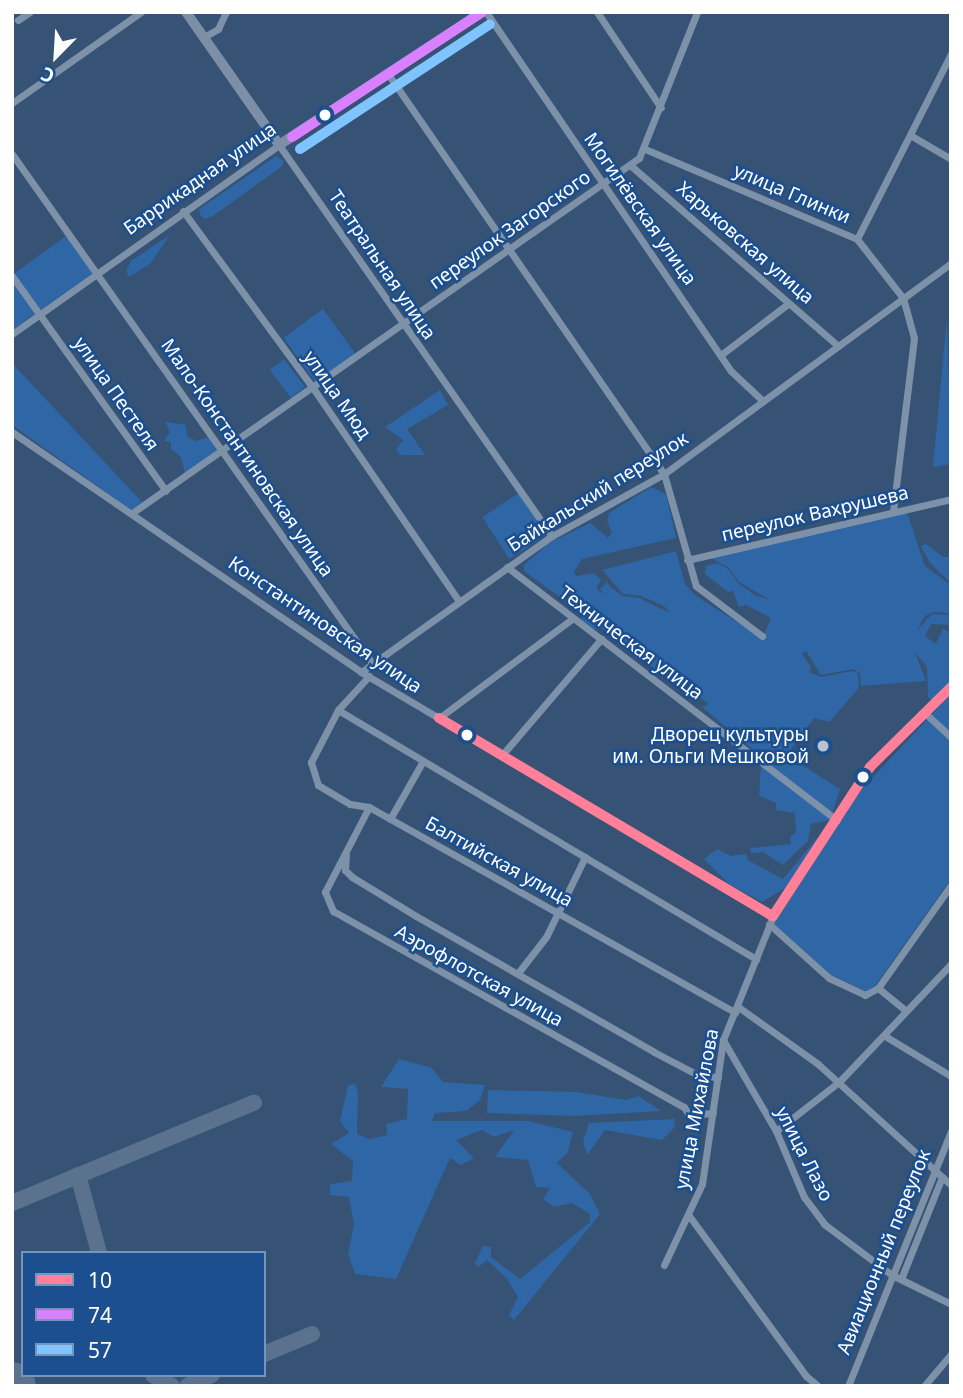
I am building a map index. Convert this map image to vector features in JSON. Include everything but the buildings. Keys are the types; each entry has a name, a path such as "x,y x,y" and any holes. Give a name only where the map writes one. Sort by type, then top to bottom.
{"main road":[{"name":"Театральная улица","path":"186,12 279,145"},
{"name":"Баррикадная улица","path":"279,145 484,12"}],"street":[{"path":"18,20 30,12"},
{"path":"12,103 141,12"},
{"path":"204,37 218,29 226,12"},
{"name":"Могилёвская улица","path":"484,12 732,371 763,401"},
{"path":"597,12 661,108"},
{"name":"переулок Загорского","path":"132,513 166,492 630,164 645,149 697,12"},
{"path":"858,239 951,54"},
{"path":"388,74 664,474 696,586 762,636"},
{"path":"941,76 951,80"},
{"path":"910,135 951,159"},
{"name":"Баррикадная улица","path":"12,334 279,145"},
{"name":"Театральная улица","path":"279,145 401,326 552,536"},
{"name":"улица Глинки","path":"645,149 858,239 903,298"},
{"name":"Мало-Константиновская улица","path":"12,154 371,662"},
{"name":"Харьковская улица","path":"630,164 838,346"},
{"name":"улица Мюд","path":"183,211 313,388 459,601"},
{"name":"Байкальский переулок","path":"362,671 371,662 552,536 664,474 951,264"},
{"name":"улица Пестеля","path":"12,276 166,492"},
{"path":"893,512 914,338 903,298"},
{"path":"722,354 789,303"},
{"name":"Константиновская улица","path":"12,432 369,676 771,920 829,978 865,995 878,988"},
{"name":"переулок Вахрушева","path":"687,561 951,499"},
{"name":"Техническая улица","path":"507,567 837,820"},
{"path":"439,718 573,618"},
{"path":"502,755 601,639"},
{"path":"369,676 338,710 755,959"},
{"name":"улица Михайлова","path":"664,1265 690,1217 702,1184 723,1040 771,920 870,767 951,687"},
{"name":"Балтийская улица","path":"338,710 311,762 311,771 318,785 334,796 369,807 390,818 736,1009 839,1082 951,1185"},
{"path":"925,713 951,737"},
{"path":"390,818 423,761"},
{"name":"Аэрофлотская улица","path":"369,807 325,892 333,911 684,1107 689,1115 713,1113"},
{"path":"347,850 345,870 352,877 654,1052 701,1076 718,1077"},
{"path":"518,973 559,913 585,857"},
{"path":"906,1011 878,988 951,885"},
{"path":"776,1131 839,1082 951,964"},
{"path":"885,1036 951,1076"},
{"name":"улица Лазо","path":"723,1040 776,1131 804,1197 824,1224 892,1275 951,1304"},
{"name":"Авиационный переулок","path":"848,1386 951,1131"},
{"name":"Авиационный переулок","path":"901,1279 942,1177"},
{"path":"690,1217 806,1376 818,1386"},
{"path":"924,1386 951,1354"}],"shaded area":[{"path":"276,156 284,161 281,167 213,216 204,219 199,209"},
{"path":"170,235 150,264 129,277 126,271 131,261"},
{"path":"66,236 93,273 12,330 12,275"},
{"path":"323,309 356,354 316,383 283,338"},
{"path":"947,317 951,464 933,467"},
{"path":"284,359 305,387 291,398 270,370"},
{"path":"12,363 142,502 131,510 12,425"},
{"path":"440,390 448,405 407,429 425,455 401,455 396,450 403,440 385,427"},
{"path":"165,422 186,425 187,436 196,441 209,437 217,452 185,474 181,457 171,449 171,442 164,441 170,432"},
{"path":"651,487 666,494 676,538 582,559 574,572 576,576 594,573 601,580 597,587 599,591 605,595 600,589 607,582 623,596 639,598 670,613 664,606 641,596 623,594 602,570 676,551 685,584 696,596 767,641 764,635 771,618 746,605 739,607 733,591 728,592 705,574 706,566 717,563 727,568 738,583 755,595 770,600 739,582 728,567 710,558 907,512 925,566 951,585 951,613 933,612 925,616 917,630 932,614 951,615 951,625 931,624 925,636 936,644 943,628 951,633 951,685 933,701 928,697 927,667 915,652 926,681 861,686 860,673 853,669 821,675 806,651 802,654 811,667 809,672 821,677 852,671 858,673 859,681 858,689 829,722 814,718 784,759 780,757 783,764 802,765 840,789 830,820 811,824 808,841 783,865 763,852 751,853 750,848 791,844 790,837 796,832 795,813 776,810 776,803 759,796 761,766 775,761 767,752 761,756 702,707 709,704 672,676 657,671 601,628 594,629 581,620 582,605 568,603 524,571 524,565 549,543 590,523 608,538 612,533 607,521 609,513"},
{"path":"519,493 546,535 509,559 482,517"},
{"path":"926,544 943,557 951,557 951,583 930,563 921,546"},
{"path":"951,694 951,879 875,986 866,991 831,975 774,924 858,793"},
{"path":"817,838 816,847 785,888 762,902 730,885 704,859 717,849 731,856 746,854 748,860 783,879"},
{"path":"399,1059 432,1068 443,1082 485,1085 480,1100 466,1111 435,1113 432,1121 528,1121 573,1132 568,1152 557,1163 590,1194 600,1214 514,1320 509,1315 518,1297 507,1279 487,1260 478,1267 475,1263 483,1246 491,1247 491,1257 520,1279 590,1222 590,1214 572,1203 554,1207 543,1199 550,1188 536,1187 528,1160 495,1157 514,1130 494,1137 482,1130 456,1140 474,1158 461,1165 450,1158 396,1279 355,1274 348,1254 354,1225 349,1197 330,1195 330,1184 352,1181 353,1161 331,1144 349,1133 340,1121 348,1085 355,1084 358,1092 357,1134 370,1139 387,1135 386,1124 407,1119 408,1089 381,1087"},
{"path":"488,1090 576,1092 626,1100 639,1096 661,1111 575,1116 487,1113"},
{"path":"675,1119 674,1128 662,1140 605,1130 587,1155 583,1141 589,1123"}],"taxiway":[{"path":"12,1203 254,1103"},
{"path":"78,1175 98,1251"},
{"path":"266,1353 312,1334"},
{"path":"156,1377 172,1386"},
{"path":"187,1386 207,1377"}],"runway":[{"path":"12,1383 15,1386"}],"transit line":[{"name":"74","path":"292,137 482,12"},
{"name":"57","path":"300,149 490,24"},
{"name":"10","path":"439,718 773,916 870,767 951,687"}],"place":[{"name":"Дворец культуры им. Ольги Мешковой","path":"823,746"}]}
